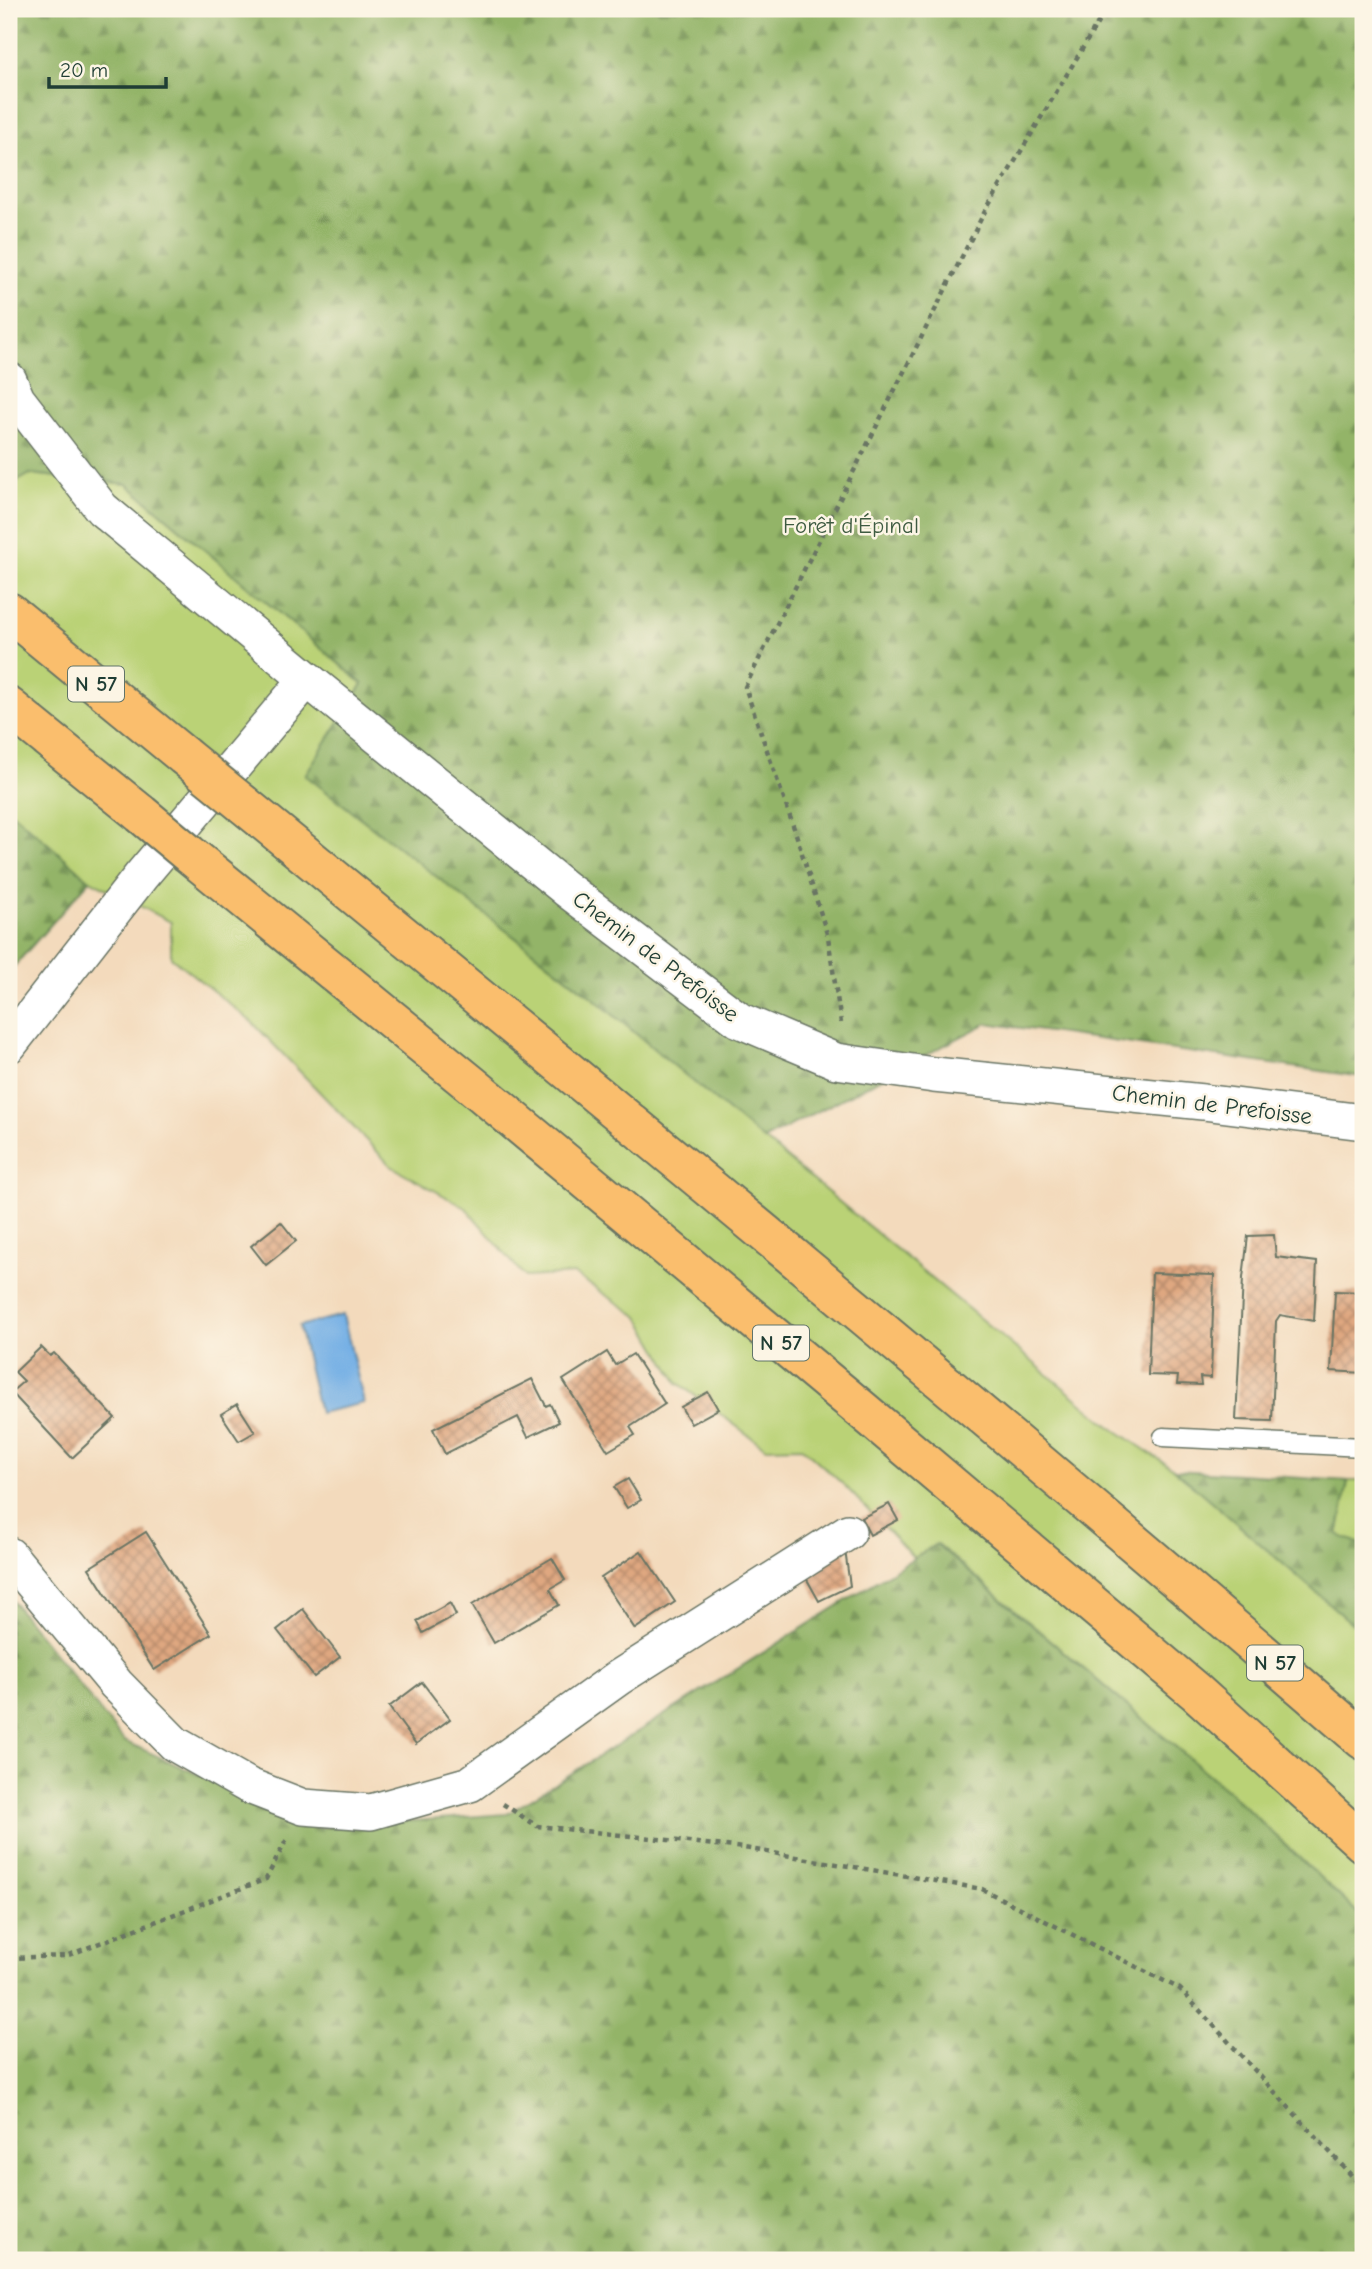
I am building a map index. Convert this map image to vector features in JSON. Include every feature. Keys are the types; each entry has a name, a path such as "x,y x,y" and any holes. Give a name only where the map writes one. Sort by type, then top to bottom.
{"highway":[{"name":"N 57","path":"9,612 604,1100 1166,1569 1363,1740"},
{"name":"N 57","path":"9,707 472,1085 882,1427 1186,1684 1363,1843"}],"street":[{"name":"Chemin de Prefoisse","path":"9,380 17,399 102,509 566,890 739,1020 836,1061 934,1075 1203,1102 1363,1122"},
{"path":"9,1045 141,876 307,679"},
{"path":"9,1555 116,1684 174,1744 248,1786 303,1807 371,1812 470,1784 618,1678 848,1532"}],"lane":[{"path":"1163,1437 1363,1447"}],"path":[{"path":"847,1062 828,937 745,687 984,213 1106,9"},
{"path":"470,1784 537,1826 744,1848 982,1889 1180,1989 1363,2188"},
{"path":"9,1958 66,1956 266,1879 303,1807"}],"green space":[{"name":"Forêt d'Épinal","path":"9,9 1363,9 1363,1077 987,1023 763,1140 592,997 305,775 363,684 127,484 30,474 9,486"},
{"path":"30,474 127,484 363,684 306,775 592,997 1111,1427 1175,1470 1363,1631 1363,1918 1230,1793 937,1544 914,1558 846,1487 802,1447 766,1448 678,1383 639,1317 574,1274 525,1277 466,1208 391,1166 253,1023 171,957 171,922 90,880 9,810 9,486"},
{"path":"9,810 90,880 9,972"},
{"path":"1175,1470 1348,1481 1338,1535 1363,1545 1363,1633"},
{"path":"1348,1481 1363,1481 1363,1545 1338,1536"},
{"path":"936,1544 1230,1793 1363,1918 1363,2260 9,2260 9,1597 124,1741 316,1828 507,1814"}],"water":[{"path":"343,1315 364,1403 319,1413 299,1326"}],"building":[{"path":"281,1222 296,1241 266,1265 251,1246"},
{"path":"1274,1235 1276,1257 1317,1262 1314,1321 1280,1315 1276,1321 1272,1421 1236,1420 1243,1278 1248,1236"},
{"path":"1152,1273 1214,1275 1211,1378 1200,1377 1201,1385 1177,1384 1178,1376 1148,1375"},
{"path":"1335,1291 1363,1292 1363,1373 1331,1371"},
{"path":"41,1347 50,1356 54,1353 115,1418 72,1458 11,1392 24,1381 15,1372"},
{"path":"607,1352 615,1365 633,1354 665,1404 630,1427 635,1435 608,1451 563,1380"},
{"path":"532,1379 546,1406 550,1404 559,1422 528,1437 518,1417 445,1454 433,1429"},
{"path":"708,1392 718,1409 691,1424 681,1407"},
{"path":"237,1404 255,1432 239,1441 221,1414"},
{"path":"628,1479 641,1500 627,1508 614,1487"},
{"path":"889,1504 898,1520 870,1535 861,1518"},
{"path":"146,1532 211,1634 154,1670 89,1568"},
{"path":"845,1550 850,1586 819,1601 804,1574"},
{"path":"641,1551 675,1602 635,1629 601,1578"},
{"path":"552,1558 565,1580 550,1589 559,1605 494,1643 472,1605"},
{"path":"450,1603 456,1615 423,1633 417,1621"},
{"path":"303,1609 340,1657 314,1677 277,1630"},
{"path":"422,1682 450,1719 416,1744 389,1707"}]}
